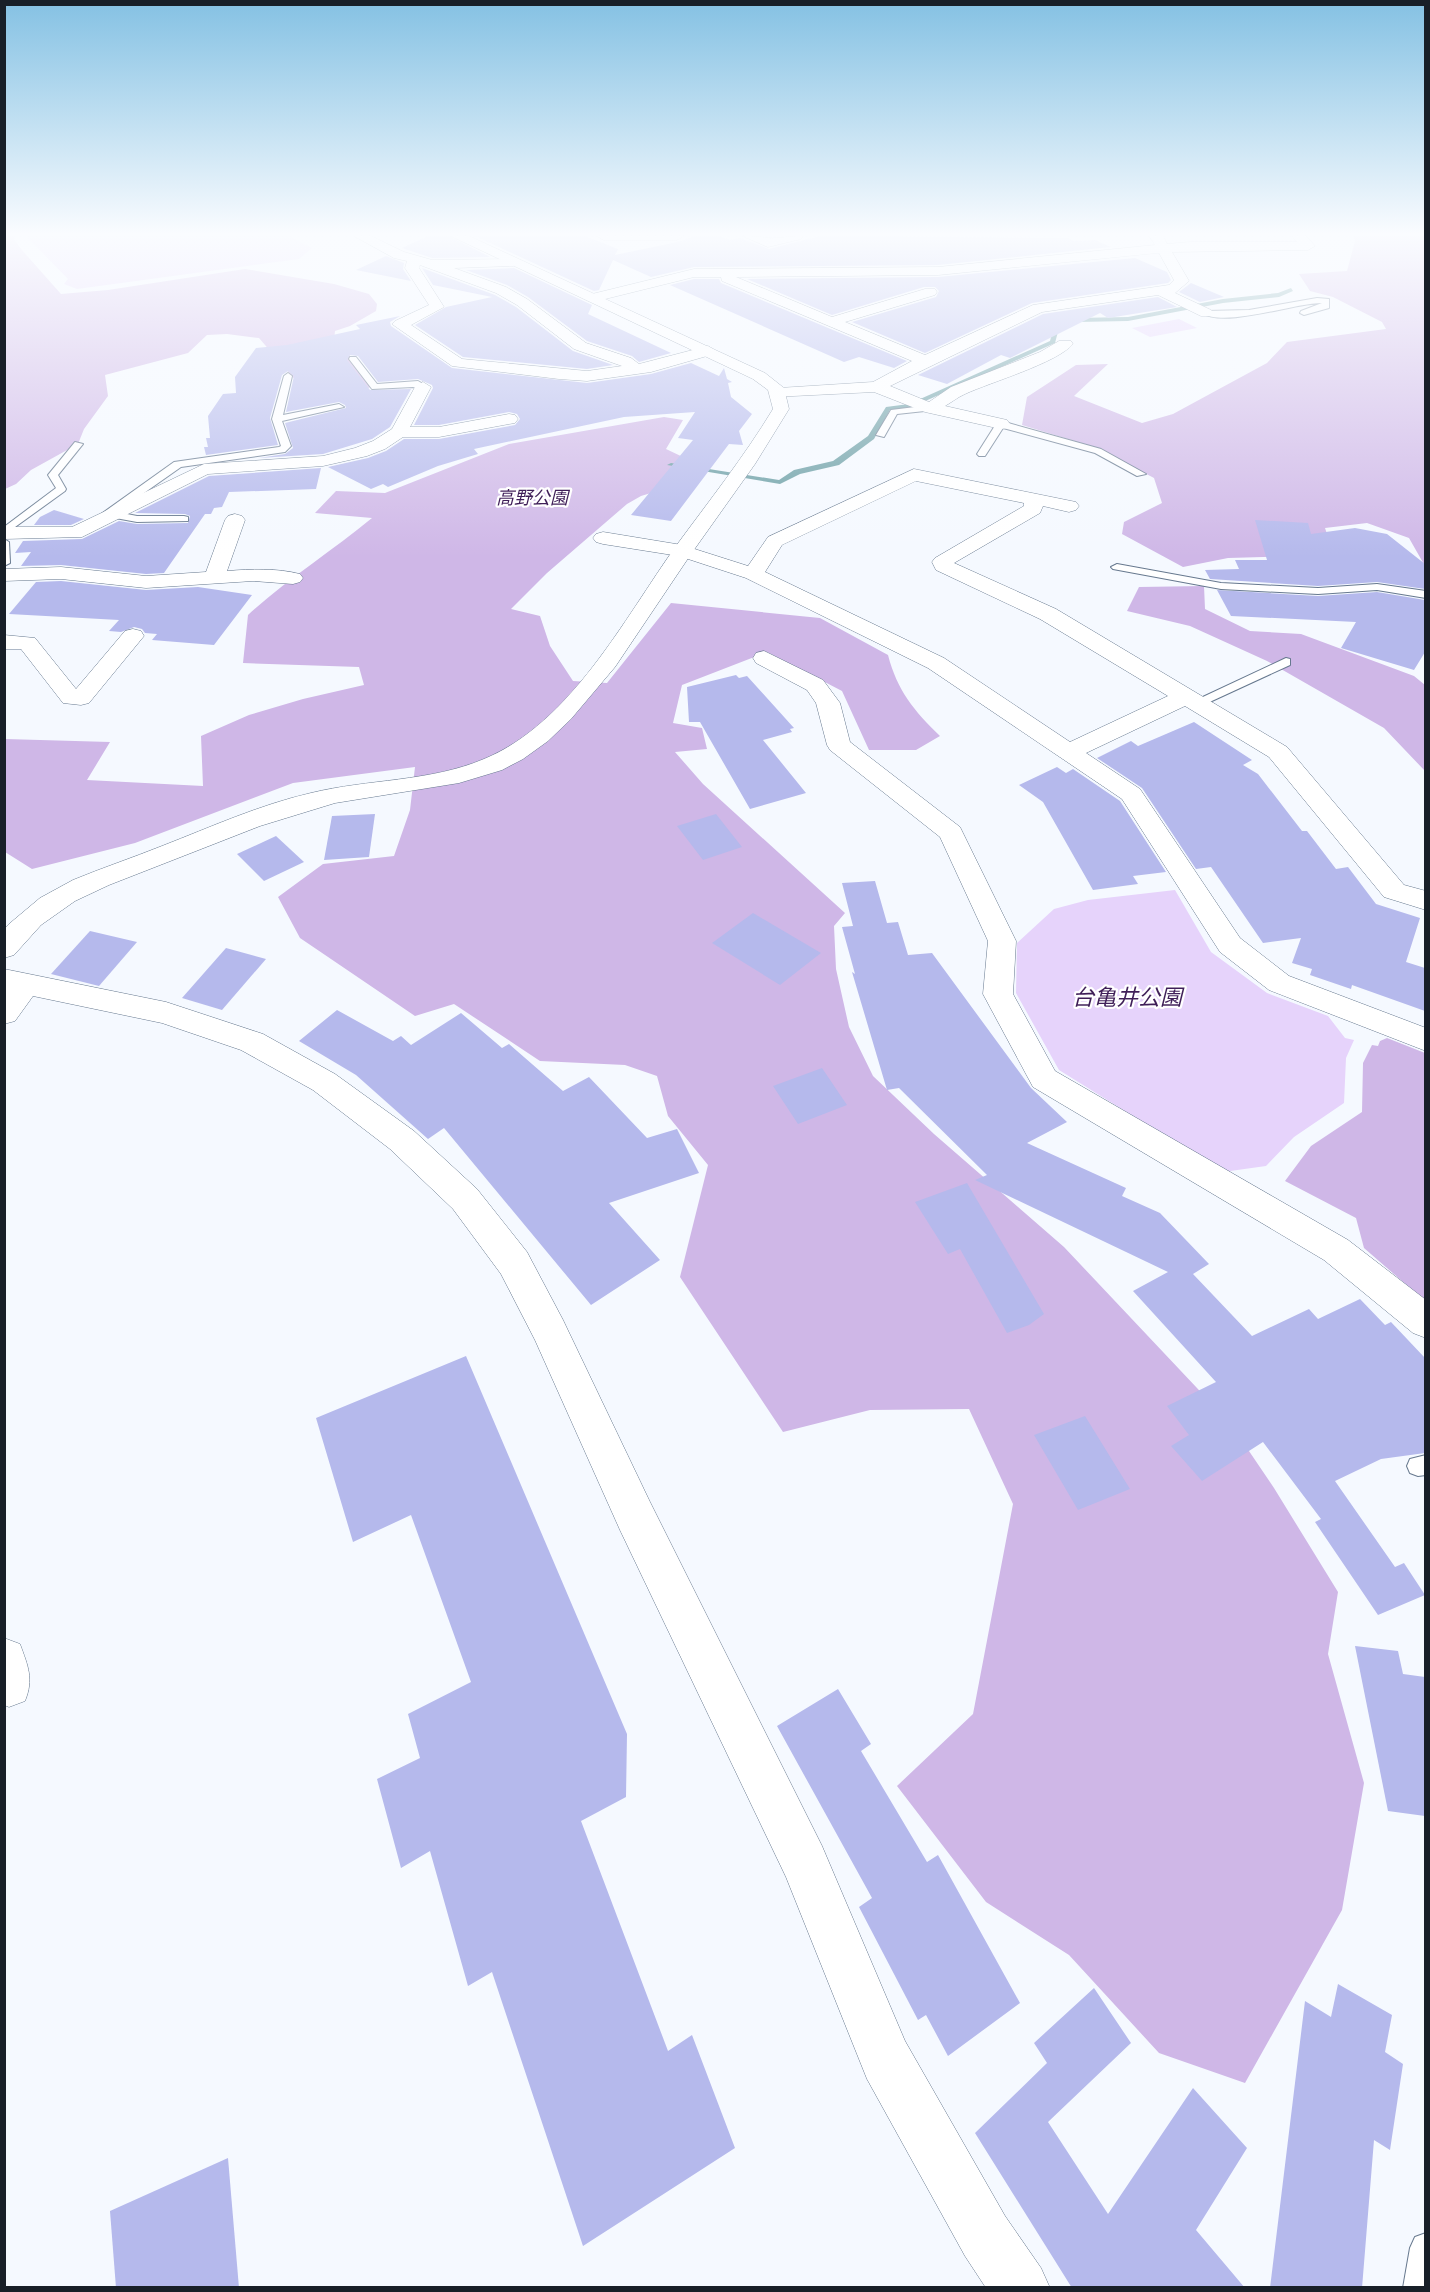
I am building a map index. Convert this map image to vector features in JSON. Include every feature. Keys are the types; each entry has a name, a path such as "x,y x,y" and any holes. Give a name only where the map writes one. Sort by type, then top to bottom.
{"street":[{"path":"428,343 458,363 587,376 635,369 708,351"},
{"path":"576,343 625,361 635,369"},
{"path":"4,948 35,915 64,897 241,823 334,795 483,770 514,754 544,732 608,662 682,551 766,435 781,409 779,393 759,376 691,343"},
{"path":"881,343 925,361"},
{"path":"779,393 876,387 963,343"},
{"path":"931,408 957,392 1046,355 1065,344"},
{"path":"4,533 75,533 204,470 323,461 361,452 379,445 399,432 423,387"},
{"path":"876,387 931,408 1001,424"},
{"path":"399,432 439,432 509,418"},
{"path":"753,574 775,541 914,475 1069,506"},
{"path":"1034,499 1033,509 942,561 943,566 1048,614 1278,752 1394,891 1425,901"},
{"path":"214,578 235,520"},
{"path":"603,538 682,551 753,574 936,663 1131,794 1230,945 1280,983 1425,1040"},
{"path":"4,575 61,573 146,582 253,575 293,578"},
{"path":"4,642 27,643 71,698 81,699 134,636"},
{"path":"764,658 815,685 828,703 839,745 914,802 951,834 1002,941 998,994 1044,1078 1336,1250 1425,1322"},
{"path":"1068,752 1190,700"},
{"path":"12,992 166,1013 252,1042 324,1082 402,1140 465,1199 514,1263 550,1332 635,1516 805,1863 886,2060 985,2236 1021,2288"}],"lane":[{"path":"353,359 375,387 418,384 417,387 423,387"},
{"path":"184,519 106,519 104,514 178,465 282,450 286,446 278,419 288,376"},
{"path":"278,419 339,407"},
{"path":"881,435 894,412 931,408"},
{"path":"982,454 1001,424 1098,451 1141,474"},
{"path":"4,533 61,489 54,476 78,444"},
{"path":"4,542 4,563"},
{"path":"1118,567 1221,586 1318,591 1377,587 1425,595"},
{"path":"1190,700 1286,662"},
{"path":"1419,2288 1425,2248"}],"green space":[{"path":"5,343 199,343 188,353 105,375 108,396 84,429 78,444 31,470 16,484 5,489"},
{"path":"263,343 337,343 377,383 365,390 297,382"},
{"path":"1286,343 1425,343 1425,566 1409,538 1367,523 1325,528 1334,555 1228,558 1183,567 1122,534 1124,522 1162,503 1154,478 1097,448 1022,425 1027,397 1076,365 1108,364 1074,396 1142,423 1173,414 1267,363"},
{"name":"高野公園","path":"664,417 683,420 666,449 685,458 674,486 641,496 627,504 547,573 511,609 540,616 550,646 573,681 607,683 671,603 820,618 888,655 896,679 908,699 922,718 940,736 916,750 869,750 842,691 767,652 682,685 673,723 702,728 707,749 675,752 703,784 845,913 834,926 836,969 849,1027 873,1076 934,1134 1064,1247 1230,1423 1274,1488 1338,1592 1328,1654 1364,1783 1342,1910 1245,2083 1159,2053 1069,1955 986,1902 897,1786 973,1714 1013,1504 969,1409 870,1410 783,1432 680,1277 708,1165 668,1116 657,1076 625,1065 540,1061 454,1004 415,1016 300,938 278,897 323,864 394,856 410,810 415,767 293,783 135,843 32,869 5,852 5,739 110,742 87,780 203,786 201,736 249,715 303,699 364,685 359,667 243,663 248,615 278,589 372,518 315,513 336,491 385,493 509,444"},
{"path":"1204,586 1205,609 1250,631 1301,634 1414,676 1425,685 1425,771 1384,728 1267,661 1190,626 1127,611 1139,587"},
{"name":"台亀井公園","path":"1175,890 1211,952 1267,993 1328,1016 1345,1038 1354,1040 1346,1058 1344,1103 1294,1137 1266,1166 1223,1172 1059,1070 1016,993 1017,943 1054,909 1088,900"},
{"path":"1387,1038 1425,1053 1425,1301 1364,1248 1356,1218 1285,1181 1311,1146 1362,1112 1363,1063 1372,1045 1378,1046 1380,1041"}],"building":[{"path":"296,343 416,343 452,368 587,383 651,374 691,363 719,376 724,368 727,379 732,382 728,383 731,397 752,414 739,431 743,445 729,444 671,521 631,515 693,440 678,438 695,412 624,417 474,449 478,454 438,466 388,487 383,484 371,489 328,467 368,458 386,451 404,439 439,439 515,425 520,419 517,414 509,412 439,425 414,425 433,388 432,385 418,379 378,382 358,356 350,355 347,360 370,390 411,389 390,427 372,439 323,454 259,458 285,454 293,448 285,423 346,408 339,402 286,412 294,376 288,371 282,375 270,418 278,445 206,455 204,447 208,447 206,438 210,438 208,416 223,394 236,393 235,377 256,348"},
{"path":"442,343 563,343 573,351 613,365 587,369 463,357"},
{"path":"593,343 650,343 671,353 639,362 632,356"},
{"path":"801,343 864,343 907,361 894,368 859,357 844,362"},
{"path":"901,343 946,343 925,353"},
{"path":"984,343 1040,343 1010,358 1001,355 947,384 918,375"},
{"path":"321,468 316,489 229,492 222,507 214,508 211,514 205,514 164,573 146,574 61,565 21,566 31,552 15,553 23,541 82,539 119,521 137,524 188,523 190,516 185,514 135,513 209,476"},
{"path":"54,510 84,519 71,525 34,525 40,517"},
{"path":"1255,520 1308,523 1311,534 1355,528 1387,534 1425,564 1425,589 1377,582 1318,586 1210,579 1205,570 1239,569 1235,560 1267,560"},
{"path":"61,581 146,590 198,587 252,595 214,645 152,640 157,634 145,633 142,629 134,627 121,632 109,631 119,620 9,614 36,582"},
{"path":"1217,590 1318,596 1377,592 1425,600 1425,652 1414,670 1341,648 1356,622 1231,616"},
{"path":"736,675 739,678 747,676 794,728 790,729 792,732 763,740 806,793 750,809 700,722 689,722 687,687"},
{"path":"1194,722 1252,760 1243,765 1258,774 1302,831 1307,831 1336,869 1348,867 1376,904 1420,918 1406,962 1425,968 1425,1011 1352,985 1351,989 1310,975 1312,969 1292,963 1301,938 1263,943 1211,867 1196,869 1142,788 1097,758 1131,741 1138,746"},
{"path":"1057,767 1066,773 1073,769 1120,801 1166,872 1133,876 1138,884 1093,890 1043,802 1019,785"},
{"path":"375,814 369,857 324,860 332,816"},
{"path":"716,814 742,847 703,860 677,826"},
{"path":"276,836 304,862 264,881 237,854"},
{"path":"875,881 887,923 898,922 908,955 932,953 1031,1088 1067,1122 1027,1143 1126,1188 1122,1196 1160,1213 1209,1264 1193,1274 1252,1336 1309,1309 1318,1319 1360,1299 1385,1325 1391,1322 1425,1358 1425,1453 1381,1459 1335,1481 1395,1567 1404,1563 1425,1595 1378,1615 1315,1522 1321,1519 1263,1442 1202,1481 1171,1446 1189,1435 1167,1406 1216,1382 1133,1291 1168,1272 975,1180 987,1175 899,1088 887,1090 852,972 855,974 842,927 853,926 842,883"},
{"path":"753,913 821,953 780,985 712,943"},
{"path":"90,931 137,942 99,986 51,974"},
{"path":"226,948 266,959 222,1010 182,998"},
{"path":"337,1010 393,1041 401,1036 411,1045 461,1013 502,1048 509,1044 563,1091 589,1077 647,1138 677,1129 699,1173 609,1203 660,1260 591,1305 444,1128 428,1139 356,1075 299,1041"},
{"path":"822,1068 847,1105 798,1124 773,1086"},
{"path":"967,1183 1044,1314 1029,1325 1007,1333 960,1249 948,1254 915,1202"},
{"path":"466,1356 627,1734 626,1797 581,1821 668,2051 692,2035 735,2148 583,2246 492,1972 468,1986 430,1851 401,1868 377,1779 420,1758 408,1714 471,1682 411,1515 353,1542 316,1418"},
{"path":"1085,1416 1130,1489 1078,1510 1034,1435"},
{"path":"1355,1646 1398,1651 1403,1674 1425,1677 1425,1816 1388,1811"},
{"path":"838,1689 871,1744 861,1751 927,1862 938,1855 1020,2003 948,2056 926,2015 918,2020 859,1907 872,1898 777,1726"},
{"path":"1338,1984 1392,2015 1385,2052 1403,2064 1390,2150 1374,2140 1362,2288 1270,2288 1305,2001 1331,2017"},
{"path":"1094,1988 1131,2043 1048,2122 1108,2214 1193,2088 1247,2148 1196,2230 1245,2288 1072,2288 975,2133 1047,2063 1034,2043"},
{"path":"228,2158 239,2288 116,2288 110,2211"}],"waterway":[{"path":"671,465 780,482 797,472 836,463 871,437 888,408 910,406 1051,343"}]}
